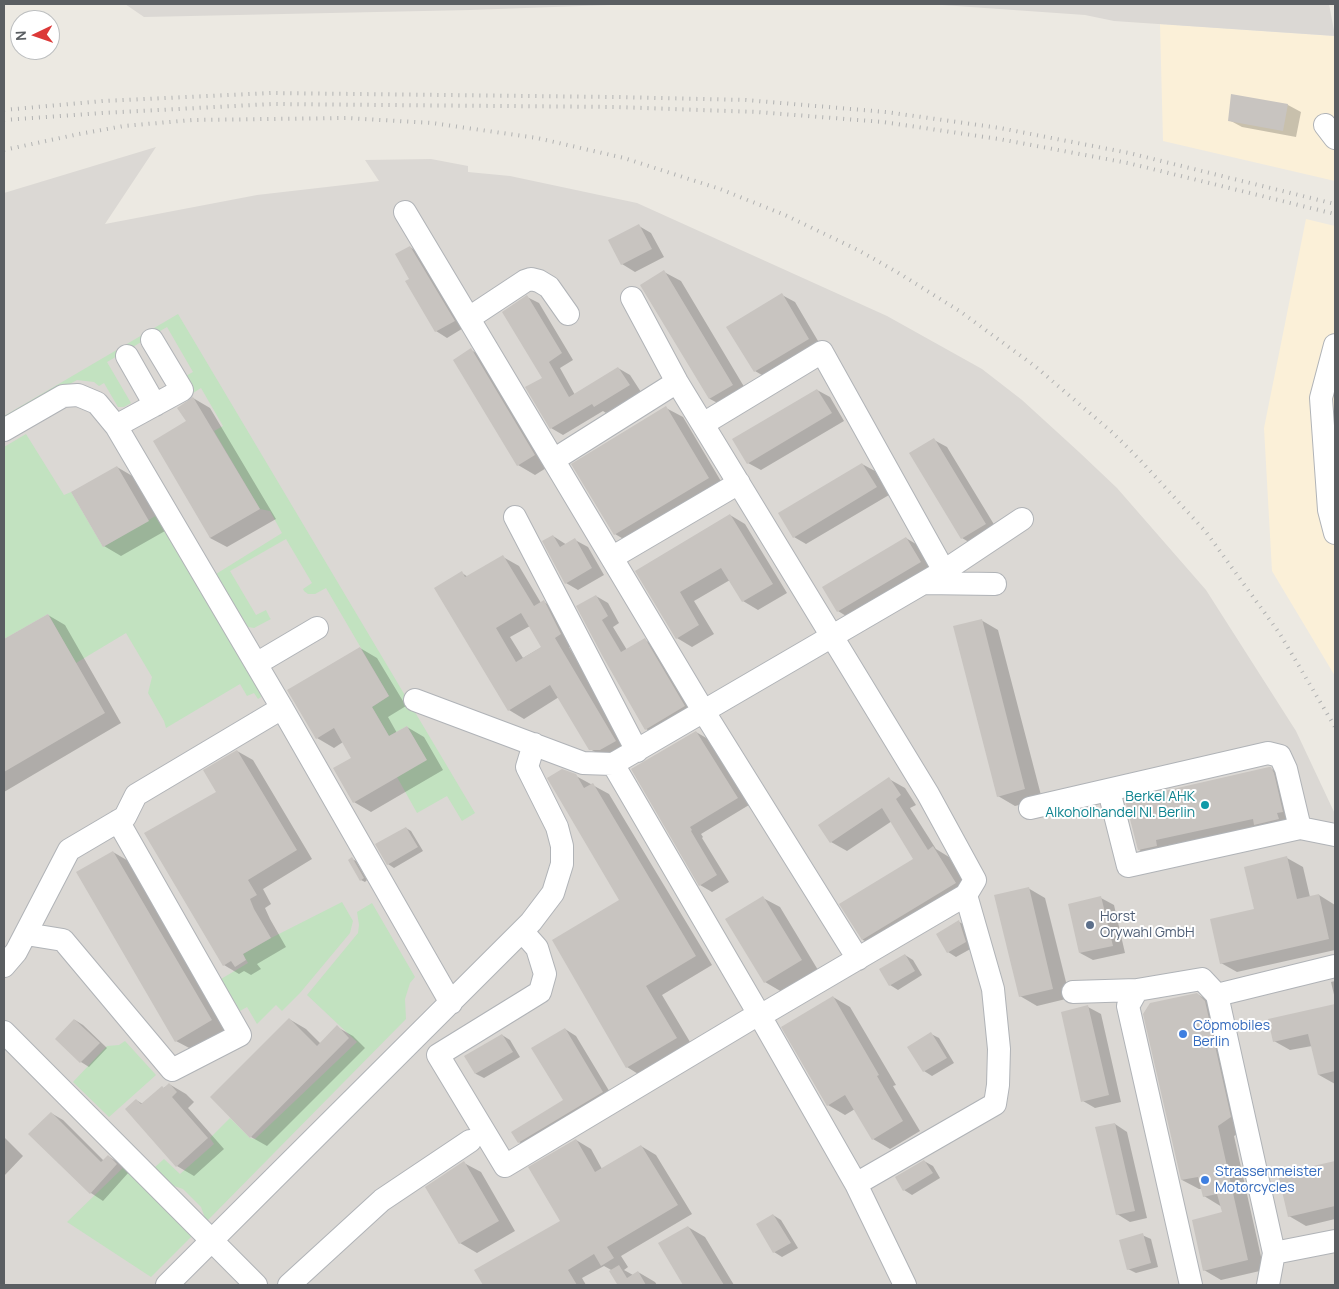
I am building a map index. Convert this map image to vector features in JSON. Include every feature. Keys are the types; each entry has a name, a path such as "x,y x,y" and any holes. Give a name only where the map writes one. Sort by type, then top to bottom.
{"lane":[{"path":"405,212 704,712 858,959"},
{"path":"469,318 525,281 531,279 549,287 568,314"},
{"path":"522,931 537,948 546,974 540,992 438,1055 505,1166 746,1022 760,1016 966,895 975,880 928,794 677,382 632,298"},
{"path":"116,426 182,390 152,340"},
{"path":"1335,345 1321,398 1329,510 1335,533"},
{"path":"703,424 822,352 944,571"},
{"path":"127,356 156,405"},
{"path":"554,459 677,382"},
{"path":"4,430 63,396 78,395 97,403 116,426 282,708 451,1003"},
{"path":"613,557 739,483"},
{"path":"515,517 637,750"},
{"path":"415,700 583,763 613,764 944,571 1022,519"},
{"path":"923,583 994,584"},
{"path":"256,664 317,628"},
{"path":"4,966 16,952 69,850 126,816 136,795 282,708"},
{"path":"168,1285 532,922 553,893 562,864 562,846 557,827 527,767 534,744"},
{"path":"1030,808 1268,753 1280,756 1286,769 1300,828"},
{"path":"613,764 856,1184 904,1285"},
{"path":"1109,791 1128,866 1300,828 1335,835"},
{"path":"26,934 63,940 172,1070 240,1035 118,821"},
{"path":"856,1184 995,1104 998,1085 999,1049 993,989 966,895"},
{"path":"1217,995 1335,966"},
{"path":"1074,992 1138,990 1202,979 1217,995 1274,1253 1268,1285"},
{"path":"1138,990 1128,1006 1191,1285"},
{"path":"4,1032 256,1285"},
{"path":"289,1285 382,1200 470,1141"},
{"path":"1274,1253 1335,1241"}],"shaded area":[{"path":"125,4 637,4 470,10 144,17"},
{"path":"928,4 1329,4 1335,36 1114,21 1085,15"},
{"path":"1160,24 1335,36 1335,181 1163,141"},
{"path":"156,147 105,224 257,195 379,181 365,160 431,159 468,166 468,172 510,176 637,203 887,316 982,369 1022,400 1117,488 1206,590 1296,731 1335,814 1335,1285 4,1285 4,193"},
{"path":"1306,219 1335,226 1335,676 1272,571 1264,428"}],"green space":[{"path":"178,314 475,813 462,821 447,796 417,813 397,777 426,759 407,726 389,736 372,707 389,696 326,588 315,594 308,594 304,591 303,589 312,583 286,539 230,571 256,615 266,610 271,619 254,628 248,627 216,574 282,533 270,511 260,509 214,431 223,426 201,388 193,393 184,377 193,372 167,327 107,362 131,403 124,407 118,407 104,383 99,386 94,382 77,380 4,421 4,416"},
{"path":"26,434 64,495 71,492 103,547 157,515 260,692 261,697 258,699 254,693 247,696 240,684 166,728 148,693 152,677 126,633 76,663 48,614 4,639 4,447"},
{"path":"342,902 353,921 350,933 300,993 282,1011 276,1005 257,1024 247,1007 240,1011 221,979 248,963 243,954"},
{"path":"372,903 415,977 410,983 405,999 406,1019 207,1221 201,1207 183,1189 171,1185 154,1168 164,1159 180,1174 214,1144 210,1138 230,1118 250,1138 255,1139 357,1042 307,995 358,933 357,912"},
{"path":"125,1041 156,1075 109,1117 73,1082 107,1046 119,1045"},
{"path":"128,1163 197,1231 151,1277 67,1222"}],"building":[{"path":"1231,94 1288,104 1283,131 1228,121"},
{"path":"639,224 652,249 621,265 608,240"},
{"path":"410,246 455,321 435,332 405,281 409,279 395,254"},
{"path":"664,270 733,385 709,399 640,285"},
{"path":"782,293 809,339 754,372 726,327"},
{"path":"527,295 562,353 549,362 569,397 618,367 630,385 594,407 592,404 550,429 525,387 542,378 502,312"},
{"path":"471,348 535,455 517,466 453,360"},
{"path":"817,389 832,413 747,464 732,439"},
{"path":"193,397 260,509 210,538 153,441 186,421 177,408"},
{"path":"666,406 709,478 614,535 571,464"},
{"path":"934,438 986,524 961,539 909,453"},
{"path":"862,463 877,487 793,538 778,513"},
{"path":"117,466 149,521 103,547 71,492"},
{"path":"730,514 773,584 742,602 721,568 680,592 699,625 676,639 635,571"},
{"path":"553,535 560,547 575,538 592,568 565,584 542,541"},
{"path":"906,537 921,562 837,612 822,587"},
{"path":"503,555 534,606 544,600 561,634 555,638 616,741 600,750 589,750 550,685 508,711 434,588 462,571 465,577","holes":["521,613 541,647 516,662 496,628"]},
{"path":"596,595 608,616 602,620 621,652 645,638 685,706 645,730 576,606"},
{"path":"48,614 105,713 4,772 4,639"},
{"path":"982,619 1025,789 997,797 953,626"},
{"path":"360,647 389,696 372,707 389,736 407,726 427,760 353,803 333,768 351,758 334,728 316,739 287,690"},
{"path":"696,731 738,798 690,827 717,875 699,886 631,769"},
{"path":"237,750 297,850 248,880 257,895 250,899 271,938 243,954 246,960 235,967 231,961 223,966 144,833 216,792 203,770"},
{"name":"Berkel AHK Alkoholhandel Nl. Berlin","path":"1271,767 1274,773 1283,812 1277,813 1279,819 1254,825 1253,819 1156,840 1157,846 1138,850 1125,800"},
{"path":"562,769 576,774 584,788 593,783 696,956 646,986 677,1038 626,1068 552,940 619,900 547,778"},
{"path":"889,777 901,795 896,799 928,850 933,846 956,883 862,940 839,904 913,859 882,808 830,843 818,825"},
{"path":"406,827 418,847 387,865 375,844"},
{"path":"113,851 212,1020 175,1042 76,872"},
{"path":"1287,856 1297,899 1319,894 1329,939 1220,964 1210,919 1254,909 1244,867"},
{"path":"352,857 364,878 360,881 348,860"},
{"path":"1029,887 1053,989 1019,997 994,895"},
{"path":"763,896 802,960 764,983 725,919"},
{"name":"Horst Orywahl GmbH","path":"1101,896 1113,946 1079,953 1068,904"},
{"path":"959,920 966,942 947,953 936,934"},
{"path":"905,954 915,971 889,986 879,969"},
{"path":"1197,993 1205,1001 1231,1117 1218,1126 1248,1260 1203,1271 1192,1220 1222,1212 1217,1194 1203,1197 1198,1177 1181,1180 1143,1014 1150,1003"},
{"path":"833,996 879,1075 877,1076 903,1121 872,1140 845,1095 827,1106 781,1027"},
{"path":"1335,1004 1335,1071 1318,1075 1308,1034 1273,1042 1268,1019"},
{"path":"1088,1005 1109,1095 1081,1102 1061,1012"},
{"path":"289,1018 317,1046 337,1025 349,1038 250,1138 210,1097"},
{"path":"74,1019 100,1043 80,1063 55,1039"},
{"path":"565,1028 603,1092 518,1143 511,1132 563,1100 531,1048"},
{"path":"931,1032 947,1058 923,1072 907,1047"},
{"path":"502,1034 513,1052 475,1074 464,1056"},
{"path":"169,1083 177,1092 172,1097 208,1138 176,1167 125,1109 136,1099 141,1104 162,1086 164,1088"},
{"path":"51,1112 101,1162 108,1155 117,1164 90,1194 28,1134"},
{"path":"1115,1123 1135,1211 1116,1215 1095,1127"},
{"path":"576,1139 595,1172 641,1145 678,1205 607,1247 614,1258 601,1266 594,1254 568,1270 577,1285 483,1285 474,1270 560,1221 528,1167"},
{"path":"924,1160 933,1173 903,1191 895,1177"},
{"path":"464,1161 499,1221 459,1244 425,1187"},
{"path":"1335,1161 1335,1206 1288,1217 1278,1174"},
{"path":"773,1214 791,1243 773,1253 756,1224"},
{"path":"688,1226 724,1285 683,1285 658,1243"},
{"path":"1143,1233 1151,1263 1127,1270 1119,1240"},
{"path":"619,1265 627,1278 638,1271 646,1285 614,1285 617,1284 609,1271"}],"railway":[{"path":"4,110 103,101 271,93 746,100 886,112 1000,128 1129,153 1335,204"},
{"path":"4,120 272,104 616,107 757,112 883,122 999,139 1128,163 1335,214"},
{"path":"4,150 124,126 192,120 347,118 432,123 537,138 624,158 720,189 785,215 858,250 961,312 1036,367 1113,433 1206,532 1280,634 1335,727"}],"place":[{"name":"Berkel AHK Alkoholhandel Nl. Berlin","path":"1205,805"},
{"name":"Horst Orywahl GmbH","path":"1090,925"},
{"name":"Cöpmobiles Berlin","path":"1183,1034"},
{"name":"Strassenmeister Motorcycles","path":"1205,1180"}]}
